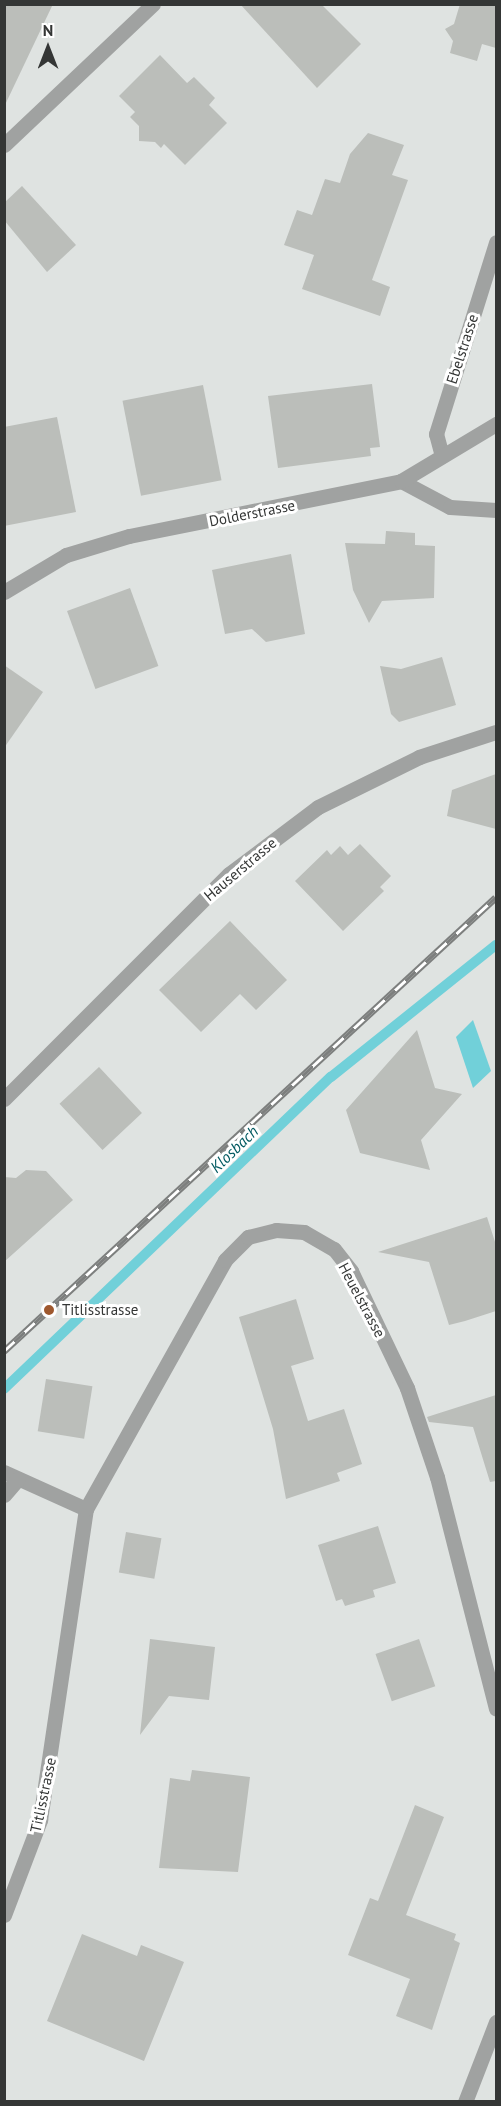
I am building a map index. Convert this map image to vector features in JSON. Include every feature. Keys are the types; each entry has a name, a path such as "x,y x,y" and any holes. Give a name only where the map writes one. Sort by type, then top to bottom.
{"street":[{"path":"4,145 153,4"},
{"name":"Ebelstrasse","path":"442,456 436,434 496,242"},
{"name":"Dolderstrasse","path":"4,592 66,555 129,536 401,481 496,424"},
{"path":"401,481 450,507 496,510"},
{"name":"Hauserstrasse","path":"4,1099 229,874 309,814 419,757 496,732"},
{"name":"Heuelstrasse","path":"86,1509 225,1260 248,1237 276,1230 304,1232 320,1239 351,1271 407,1388 437,1477 496,1709"},
{"path":"4,1494 11,1475 86,1509"},
{"name":"Titlisstrasse","path":"4,1915 40,1820 86,1509"},
{"path":"465,2102 496,2022"}],"water":[{"path":"473,1020 491,1071 473,1088 456,1037"}],"building":[{"path":"4,4 53,4 4,107"},
{"path":"240,4 321,4 361,44 317,88"},
{"path":"460,4 496,4 496,48 482,44 477,61 450,53 453,41 445,29 454,24"},
{"path":"160,55 187,83 194,77 215,98 209,105 227,123 185,165 164,144 161,148 155,142 139,141 139,126 130,117 135,112 119,96"},
{"path":"368,133 404,145 392,175 408,180 372,280 390,287 380,316 302,289 314,255 284,245 297,210 312,215 325,179 340,183 350,154"},
{"path":"22,186 76,245 47,272 4,220 4,203"},
{"path":"372,384 380,447 370,448 371,456 278,468 268,396"},
{"path":"203,385 222,480 141,496 123,401"},
{"path":"57,417 76,512 4,526 4,427"},
{"path":"386,531 415,533 415,545 435,546 434,598 382,601 369,623 353,590 345,543 385,544"},
{"path":"291,554 305,634 266,642 252,629 225,634 212,570"},
{"path":"130,588 158,666 95,689 67,611"},
{"path":"442,657 456,705 399,722 391,714 380,666 401,669"},
{"path":"4,665 43,692 4,748"},
{"path":"496,774 496,829 447,816 452,790"},
{"path":"360,844 391,876 380,887 384,891 343,931 295,881 327,850 331,855 340,846 348,855"},
{"path":"230,921 287,980 256,1010 240,994 201,1032 159,990"},
{"path":"417,1030 435,1088 462,1094 421,1140 430,1170 360,1153 346,1110"},
{"path":"99,1067 142,1113 102,1150 60,1104"},
{"path":"26,1170 46,1171 73,1200 4,1262 4,1177 16,1178"},
{"path":"487,1217 496,1245 496,1311 449,1325 429,1262 378,1252"},
{"path":"296,1299 314,1359 291,1366 308,1421 344,1409 362,1464 337,1473 340,1481 286,1499 273,1429 239,1317"},
{"path":"46,1379 92,1386 84,1439 38,1431"},
{"path":"496,1395 496,1481 490,1482 473,1427 429,1422 427,1417"},
{"path":"378,1526 396,1583 373,1590 375,1597 345,1606 342,1599 336,1601 318,1545"},
{"path":"126,1532 161,1538 154,1579 119,1572"},
{"path":"150,1639 215,1647 209,1700 169,1696 140,1735"},
{"path":"419,1639 435,1686 392,1701 376,1654"},
{"path":"192,1770 250,1777 238,1872 159,1868 170,1778 190,1781"},
{"path":"415,1805 444,1817 406,1915 456,1934 454,1940 460,1943 432,2030 396,2016 410,1979 348,1955 370,1898 378,1901"},
{"path":"82,1934 137,1956 141,1945 184,1962 144,2061 47,2021"}],"waterway":[{"name":"Klosbach","path":"4,1389 331,1077 496,945"}],"railway":[{"path":"4,1351 496,897"}],"place":[{"name":"Titlisstrasse","path":"49,1310"}]}
